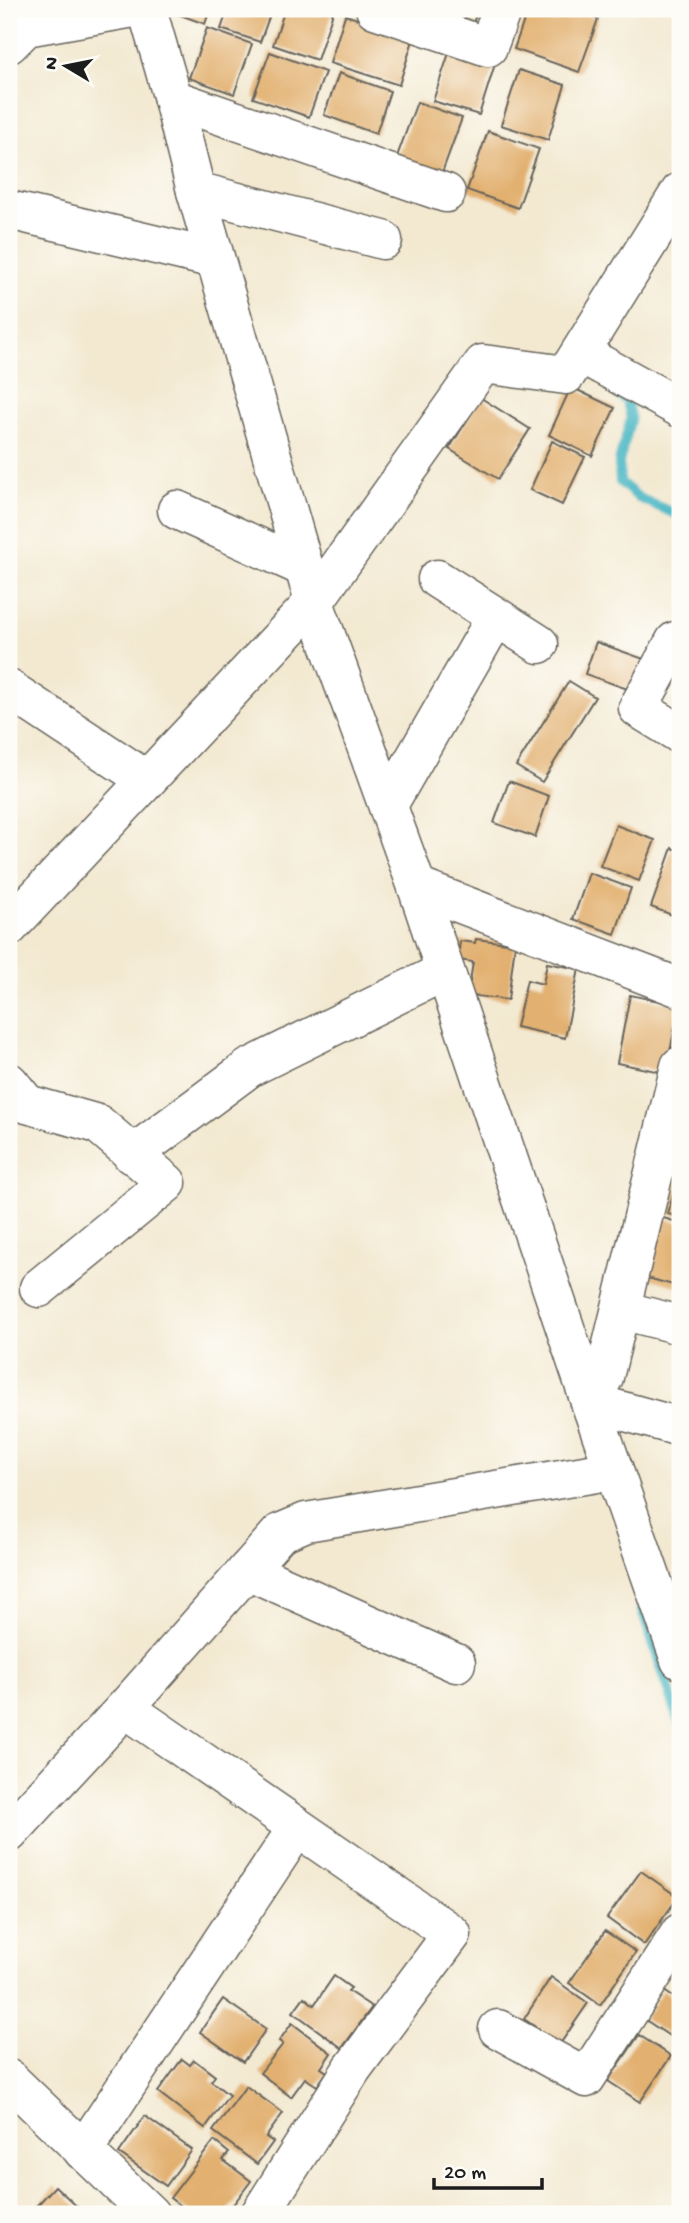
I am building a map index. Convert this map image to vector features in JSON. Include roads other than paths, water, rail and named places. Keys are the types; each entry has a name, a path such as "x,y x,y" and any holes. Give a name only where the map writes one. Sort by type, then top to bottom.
{"street":[{"path":"9,44 26,27 128,9"},
{"path":"147,9 196,191 309,585 417,887 590,1402 680,1660"},
{"path":"375,9 488,47 502,9"},
{"path":"173,99 446,193"},
{"path":"196,191 383,240"},
{"path":"9,927 147,780 309,585 483,364 566,375 680,192"},
{"path":"9,210 215,258"},
{"path":"580,353 680,408"},
{"path":"177,510 309,585"},
{"path":"437,579 539,644"},
{"path":"388,805 496,617"},
{"path":"675,640 638,708 680,734"},
{"path":"9,689 147,780"},
{"path":"417,887 680,988"},
{"path":"132,1155 249,1068 445,971"},
{"path":"590,1402 604,1377 629,1312 680,1066"},
{"path":"9,1082 27,1104 98,1124 167,1183 38,1288"},
{"path":"629,1312 680,1325"},
{"path":"590,1402 680,1427"},
{"path":"9,1833 125,1708 280,1533 306,1522 614,1470"},
{"path":"247,1570 456,1663"},
{"path":"125,1708 452,1934 352,2069 260,2214"},
{"path":"83,2151 297,1828"},
{"path":"498,2029 586,2078 680,1933"},
{"path":"9,2080 150,2214"}],"waterway":[{"path":"618,394 627,401 631,418 619,462 620,482 639,498 680,516"},
{"path":"642,1610 680,1723"}]}
